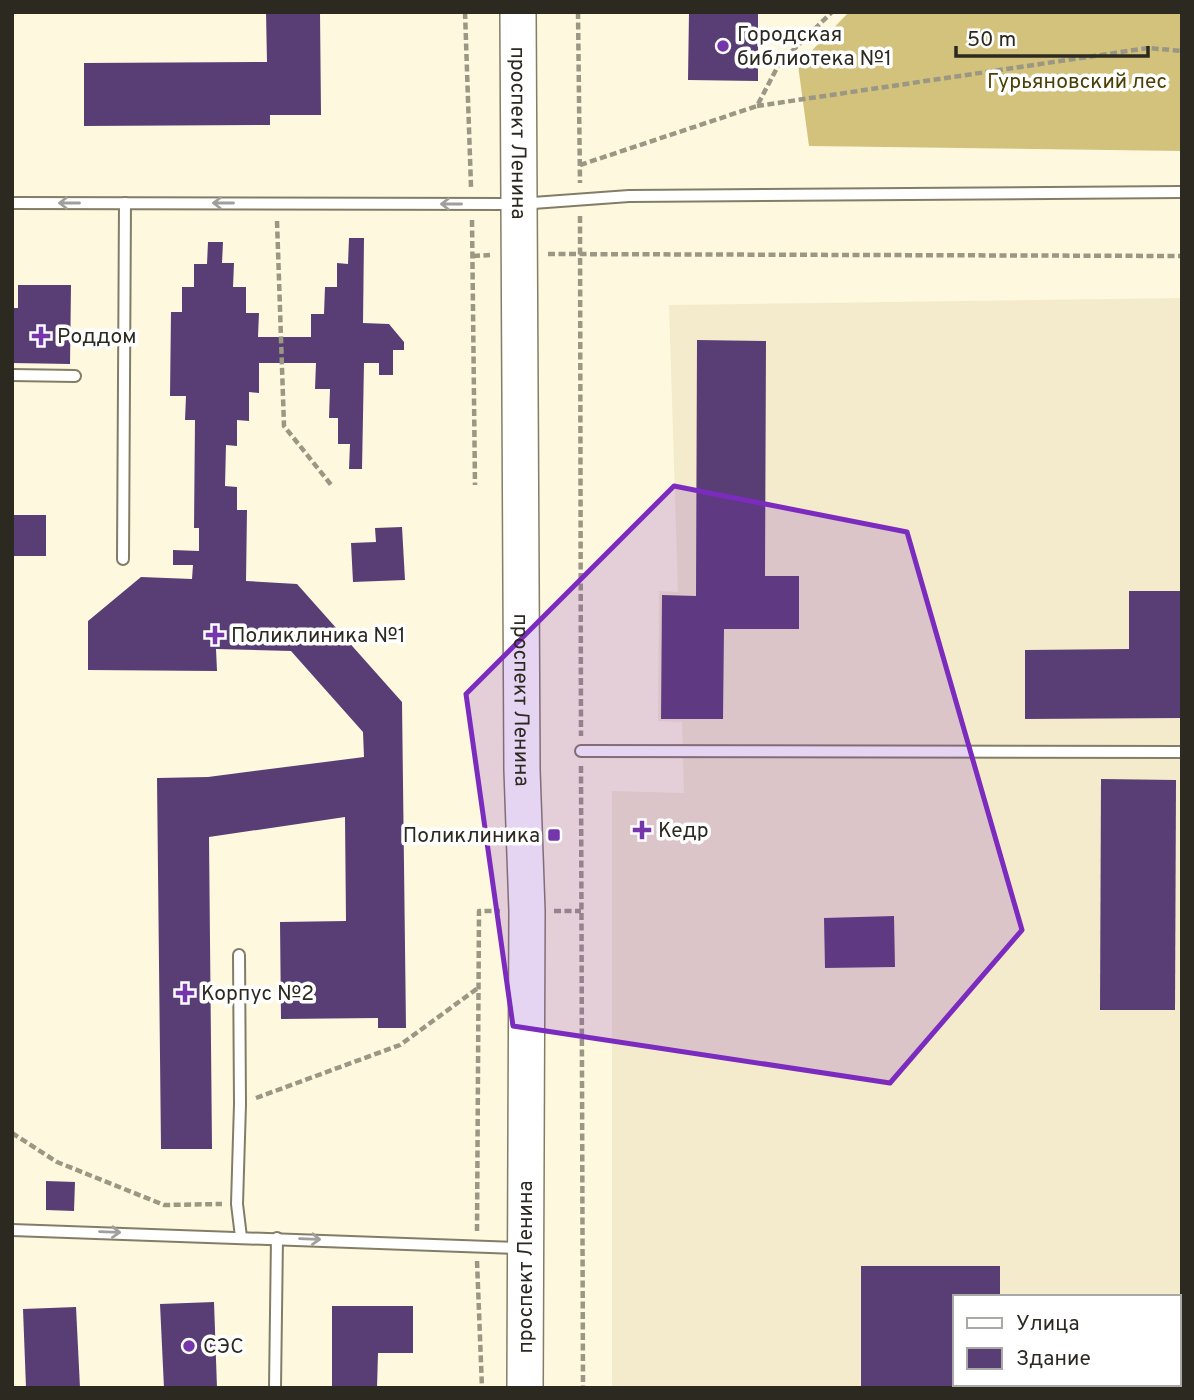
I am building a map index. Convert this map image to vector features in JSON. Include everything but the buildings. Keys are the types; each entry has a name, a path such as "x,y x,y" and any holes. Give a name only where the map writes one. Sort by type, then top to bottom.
{"main road":[{"name":"проспект Ленина","path":"518,12 522,756 527,911 525,1388"}],"lane":[{"path":"12,203 519,204 629,195 1182,192"},
{"path":"123,559 125,203"},
{"path":"12,375 75,376"},
{"path":"581,751 1182,752"},
{"path":"239,955 240,1104 237,1204 241,1237"},
{"path":"12,1230 524,1248"},
{"path":"275,1388 277,1238"}],"path":[{"path":"465,12 472,204 475,485"},
{"path":"578,12 583,1388"},
{"path":"757,106 779,64 832,12"},
{"path":"580,165 757,106 1148,48 1182,51"},
{"path":"277,238 285,426 332,486"},
{"path":"473,256 580,253 1182,256"},
{"path":"479,911 477,1246 482,1388"},
{"path":"240,1104 400,1045 478,987"},
{"path":"12,1133 57,1162 164,1205 237,1204"}],"highlighted area":[{"path":"674,486 907,532 1022,930 890,1083 513,1026 466,694"}],"shaded area":[{"path":"1182,298 1182,1388 612,1388 612,791 684,793 682,722 658,721 659,591 678,592 669,305"}],"green space":[{"name":"Гурьяновский лес","path":"849,12 1182,12 1182,151 809,146 798,65"}],"place":[{"name":"Городская библиотека №1","path":"723,46"},
{"name":"Роддом","path":"41,336"},
{"name":"Поликлиника №1","path":"215,635"},
{"name":"Кедр","path":"642,830"},
{"name":"Поликлиника","path":"554,835"},
{"name":"Корпус №2","path":"185,993"},
{"name":"СЭС","path":"189,1346"}]}
